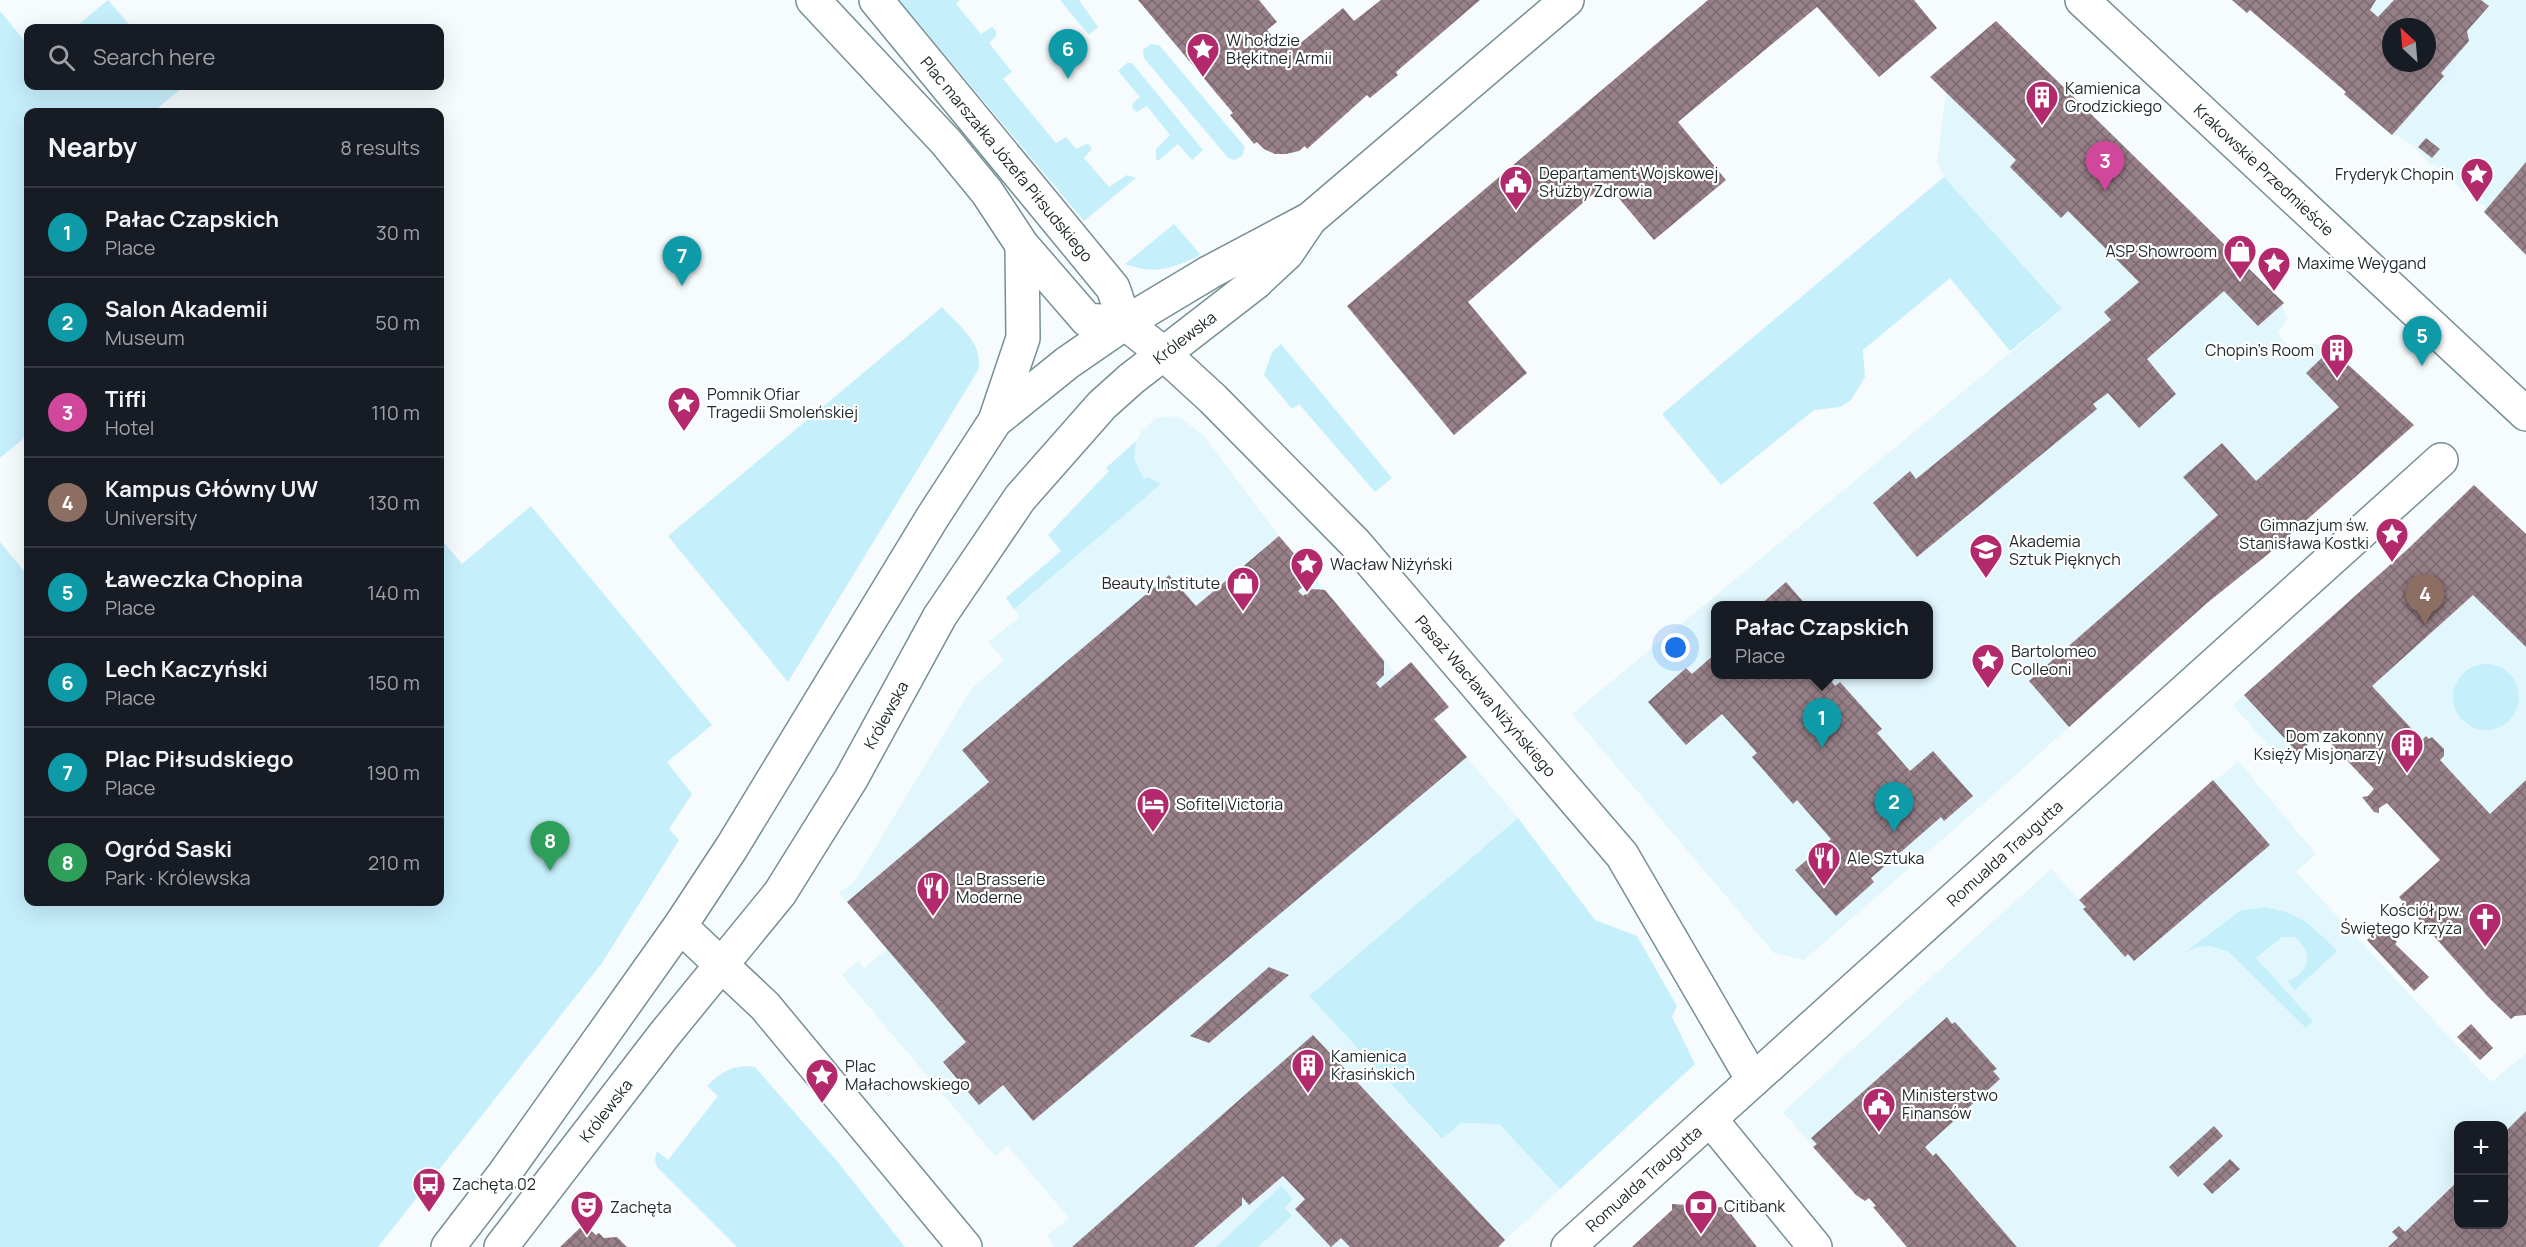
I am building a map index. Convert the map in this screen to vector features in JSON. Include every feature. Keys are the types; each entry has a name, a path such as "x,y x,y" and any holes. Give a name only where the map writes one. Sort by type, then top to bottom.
{"street":[{"path":"813,0 946,142 987,192 1022,245 1087,320 1125,323"},
{"name":"Plac marszałka Józefa Piłsudskiego","path":"876,0 1113,288 1125,323"},
{"name":"Królewska","path":"995,422 1067,363 1125,323 1210,272 1310,219 1568,0"},
{"name":"Krakowskie Przedmieście","path":"2082,0 2526,414"},
{"name":"Królewska","path":"501,1247 780,893 851,779 940,616 1020,498 1102,405 1255,284 1287,253 1310,219"},
{"path":"448,1247 504,1174 680,926 732,847 932,518 995,422 1023,338 1022,245"},
{"name":"Pasaż Wacława Niżyńskiego","path":"1125,323 1164,354 1213,399 1355,543 1622,855 1753,1080"},
{"name":"Romualda Traugutta","path":"1568,1247 2441,460"},
{"path":"680,926 722,964 777,1020 965,1247"},
{"path":"1710,1119 1815,1247"}],"shaded area":[{"path":"108,0 129,24 79,24"},
{"path":"899,0 960,0 956,4 981,34 992,27 996,31 996,36 989,43 1012,72 1003,79 1056,143 1066,137 1076,149 1088,143 1092,149 1084,158 1109,187 1127,175 1136,178 1084,221"},
{"path":"1060,0 1079,0 1098,27 1089,35"},
{"path":"2232,0 2526,0 2526,255 2484,212 2485,206 2473,200 2475,198 2467,191 2465,193 2433,163 2431,165 2412,145 2400,138 2401,136 2392,135 2344,95 2346,92 2250,10 2247,13"},
{"path":"0,11 24,40 24,90 180,90 158,108 24,108 24,438 0,458"},
{"path":"1151,44 1159,45 1245,147 1242,156 1235,160 1228,158 1144,58 1143,50"},
{"path":"1127,63 1132,63 1203,150 1192,160 1178,144 1158,161 1156,159 1156,149 1170,135 1147,106 1137,112 1132,108 1133,103 1140,97 1118,71"},
{"name":"Akademia Sztuk Pięknych","path":"1946,92 2204,225 2284,303 2282,306 2287,319 2278,333 2290,349 2302,350 2312,343 2323,346 2328,351 2331,349 2414,425 2207,603 1991,797 1804,960 1774,953 1572,714 2062,310 1944,177 1937,163"},
{"path":"1944,177 2062,309 2010,351 1950,278 1863,350 1865,377 1851,400 1840,407 1814,410 1721,485 1662,414"},
{"path":"1174,224 1200,254 1197,257 1178,265 1154,270 1125,264"},
{"path":"942,307 975,345 979,362 977,372 788,682 668,536"},
{"path":"1281,344 1392,478 1375,492 1299,404 1292,409 1264,375 1272,352"},
{"path":"1178,416 1202,434 1279,536 1518,818 1309,996 1441,1139 1461,1123 1499,1124 1560,1189 1498,1247 1055,1247 1047,1236 1069,1218 1008,1146 995,1156 842,975 858,961 864,968 887,949 839,893 855,881 972,688 1004,660 988,642 1020,617 1006,598 1144,480 1134,459 1136,441 1142,431 1156,418"},
{"path":"1136,441 1134,459 1144,479 1148,477 1161,484 1014,609 1006,598 1061,551 1048,535 1109,471 1106,468"},
{"path":"2474,485 2526,534 2526,780 2490,814 2440,760 2444,749 2432,737 2422,740 2372,686 2285,765 2233,705 2408,548"},
{"path":"531,506 712,725 667,762 692,794 669,829 679,840 602,963 378,1247 0,1247 0,542 24,571 24,906 444,906 444,543 462,564"},
{"path":"2486,664 2498,667 2509,674 2516,685 2519,697 2516,709 2509,720 2498,727 2486,730 2474,727 2463,720 2456,709 2453,697 2456,685 2463,674 2474,667"},
{"path":"2238,761 2316,854 2296,872 2491,1082 2526,1054 2526,1247 1907,1247 1873,1207 1876,1205 1869,1198 1865,1201 1856,1195 1783,1112 2051,869 2086,907 2083,910 2125,956 2128,954 2134,960 2270,845 2213,780 2219,778"},
{"path":"1518,818 1595,920 1637,936 1677,1006 1672,1017 1695,1064 1560,1189 1499,1124 1461,1123 1442,1139 1309,996"},
{"path":"2264,907 2297,917 2320,934 2337,951 2295,990 2287,981 2294,978 2304,968 2307,956 2301,943 2295,937 2282,937 2256,958 2313,1021 2306,1028 2229,952 2211,946 2196,947 2183,954 2240,911"},
{"path":"746,1066 755,1067 837,1161 905,1247 737,1247 657,1167 655,1160 657,1151 668,1160 718,1096 707,1086 725,1072"},
{"path":"1281,1186 1293,1199 1284,1208 1292,1216 1258,1247 1216,1247"}],"building":[{"path":"1138,0 1259,0 1277,22 1267,30 1276,41 1294,42 1297,46 1343,8 1354,21 1381,0 1480,0 1396,72 1398,75 1370,98 1367,95 1307,149 1305,146 1299,151 1275,154 1264,149 1257,142 1254,144 1230,115 1233,113"},
{"name":"Departament Wojskowej Służby Zdrowia","path":"1708,0 1914,0 1937,28 1879,77 1817,7 1678,122 1726,180 1654,240 1606,183 1468,302 1527,373 1454,435 1347,306"},
{"path":"2232,0 2376,0 2370,10 2378,17 2394,0 2481,0 2489,6 2467,31 2469,41 2441,73 2444,76 2392,135 2344,94 2346,92 2250,10 2247,13"},
{"path":"1996,21 2284,303 2258,326 2224,291 2147,359 2176,394 2139,428 2108,393 2093,404 2097,409 1917,557 1873,503 1910,471 1916,479 2111,320 2104,312 2139,282 2068,211 2061,218 2010,167 2016,160 1930,77"},
{"path":"2426,138 2440,149 2432,158 2418,147"},
{"path":"2526,162 2526,255 2484,212"},
{"path":"2331,349 2414,425 2267,555 2207,603 2069,727 2029,681 2218,515 2183,477 2222,443 2256,481 2339,407 2306,373"},
{"path":"2474,485 2526,534 2526,647 2473,595 2372,686 2422,740 2426,736 2429,739 2432,737 2444,749 2444,756 2440,760 2490,814 2526,780 2526,1015 2515,1016 2511,1019 2490,999 2399,897 2440,860 2387,803 2379,808 2379,813 2374,812 2362,797 2368,796 2374,789 2321,733 2298,753 2244,695 2409,548"},
{"name":"Sofitel Victoria","path":"1279,536 1314,577 1298,591 1303,596 1312,589 1325,590 1384,661 1384,675 1376,683 1380,688 1411,662 1449,707 1434,719 1467,757 1033,1121 1003,1085 979,1105 943,1062 966,1042 847,902 989,782 962,750 1169,575 1196,606"},
{"path":"1786,582 1803,601 1765,601"},
{"path":"1711,657 1711,679 1830,679 1835,686 1840,682 1882,729 1877,733 1910,771 1933,751 1973,796 1944,821 1941,817 1871,878 1874,882 1836,916 1795,870 1831,839 1797,800 1793,804 1752,757 1757,753 1722,714 1686,745 1648,702 1686,668 1692,674"},
{"path":"2213,780 2270,845 2134,961 2128,954 2125,957 2083,909 2086,907 2079,900"},
{"path":"2382,925 2397,942 2395,944 2429,977 2414,991 2367,940"},
{"path":"1269,967 1289,975 1209,1043 1190,1036"},
{"name":"Ministerstwo Finansów","path":"1947,1017 1952,1024 1955,1022 1997,1069 1993,1071 2000,1079 1925,1147 1933,1156 1936,1153 2017,1247 1907,1247 1873,1207 1876,1206 1869,1198 1865,1201 1856,1195 1813,1147 1817,1144 1811,1138"},
{"path":"2471,1024 2493,1048 2480,1060 2457,1037"},
{"name":"Kamienica Krasińskich","path":"1313,1035 1505,1240 1498,1247 1350,1247 1341,1238 1331,1247 1295,1209 1305,1199 1283,1176 1249,1205 1242,1197 1242,1205 1194,1247 1072,1247"},
{"path":"2526,1111 2526,1247 2388,1247 2398,1238 2392,1232 2399,1226 2405,1232 2454,1185 2454,1229 2508,1229 2508,1129"},
{"path":"2214,1126 2223,1136 2178,1177 2169,1167"},
{"path":"2230,1159 2240,1169 2212,1194 2203,1184"},
{"path":"1672,1204 1732,1208 1731,1214 1757,1247 1632,1247 1672,1210"},
{"name":"Zachęta","path":"584,1224 596,1235 599,1233 604,1238 617,1237 627,1247 560,1247"}],"place":[{"name":"W hołdzie Błękitnej Armii","path":"1203,78"},
{"name":"Lech Kaczyński","path":"1068,79"},
{"name":"Kamienica Grodzickiego","path":"2042,126"},
{"name":"Tiffi","path":"2105,191"},
{"name":"Fryderyk Chopin","path":"2477,203"},
{"name":"Departament Wojskowej Służby Zdrowia","path":"1516,211"},
{"name":"ASP Showroom","path":"2240,280"},
{"name":"Plac Piłsudskiego","path":"682,286"},
{"name":"Maxime Weygand","path":"2274,292"},
{"name":"Ławeczka Chopina","path":"2422,366"},
{"name":"Chopin's Room","path":"2337,379"},
{"name":"Pomnik Ofiar Tragedii Smoleńskiej","path":"684,432"},
{"name":"Gimnazjum św. Stanisława Kostki","path":"2392,563"},
{"name":"Akademia Sztuk Pięknych","path":"1986,579"},
{"name":"Wacław Niżyński","path":"1307,593"},
{"name":"Beauty Institute","path":"1243,612"},
{"name":"Kampus Główny UW","path":"2425,624"},
{"name":"Bartolomeo Colleoni","path":"1988,689"},
{"name":"Pałac Czapskich","path":"1822,748"},
{"name":"Dom zakonny Księży Misjonarzy","path":"2407,774"},
{"name":"Salon Akademii","path":"1894,832"},
{"name":"Sofitel Victoria","path":"1153,833"},
{"name":"Ogród Saski","path":"550,871"},
{"name":"Ale Sztuka","path":"1824,887"},
{"name":"La Brasserie Moderne","path":"933,917"},
{"name":"Kościół pw. Świętego Krzyża","path":"2485,948"},
{"name":"Kamienica Krasińskich","path":"1308,1094"},
{"name":"Plac Małachowskiego","path":"822,1104"},
{"name":"Ministerstwo Finansów","path":"1879,1133"},
{"name":"Zachęta 02","path":"429,1213"},
{"name":"Citibank","path":"1701,1235"},
{"name":"Zachęta","path":"587,1236"}]}
